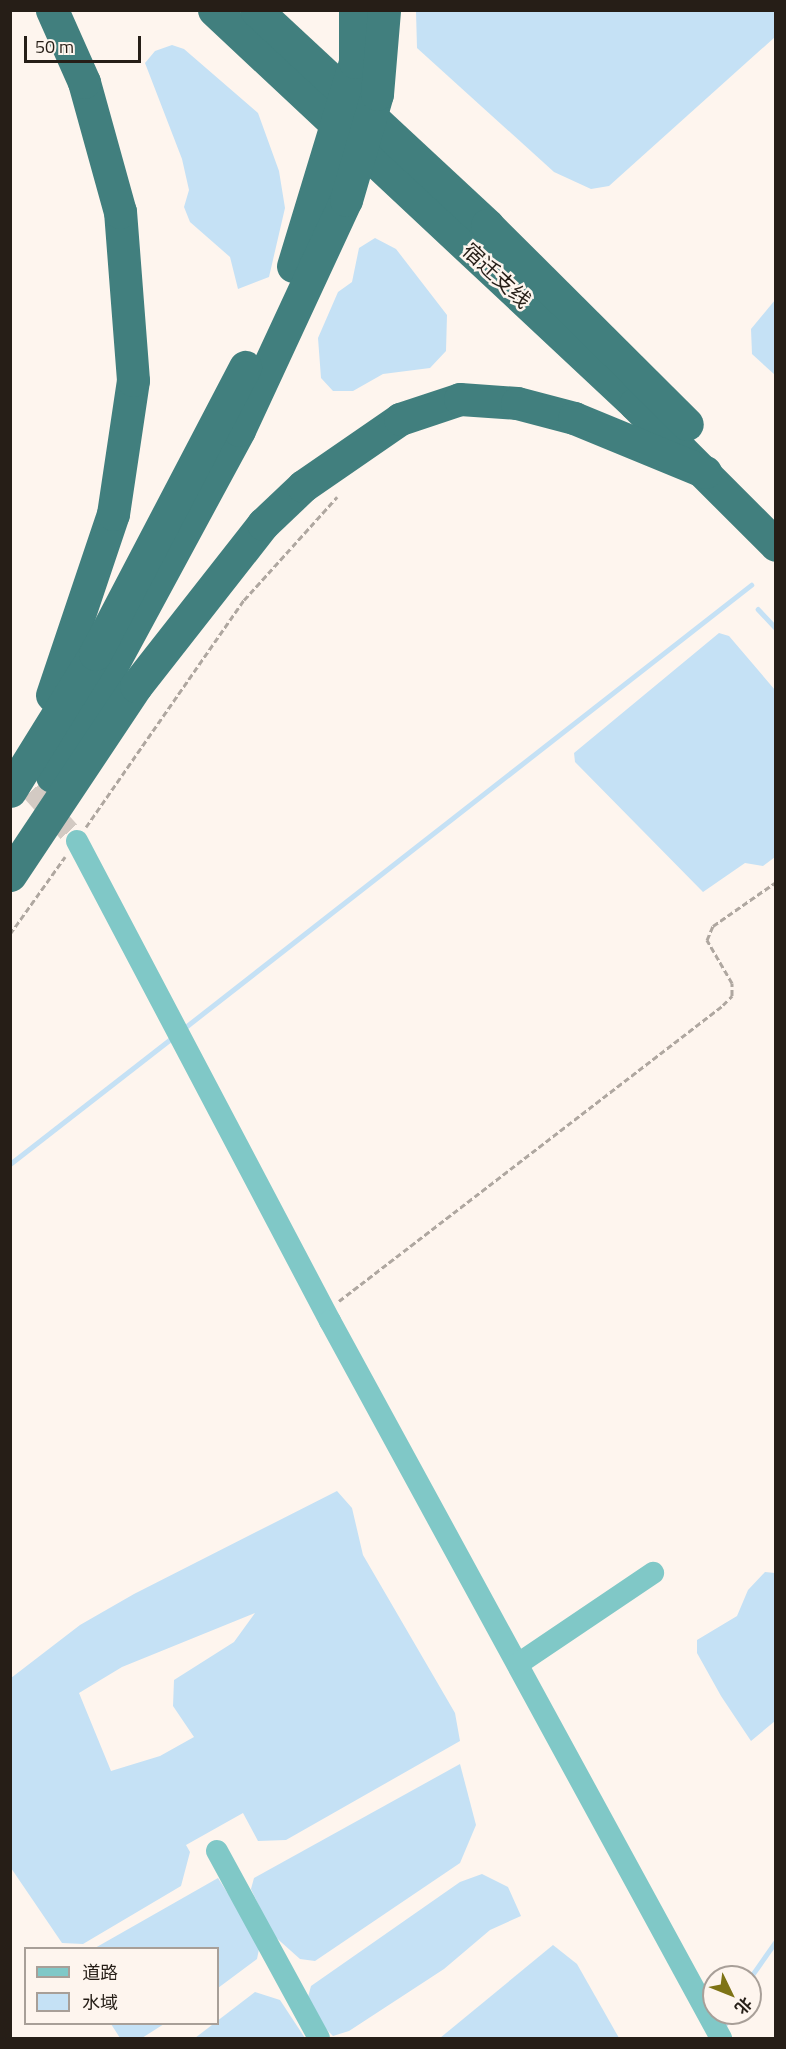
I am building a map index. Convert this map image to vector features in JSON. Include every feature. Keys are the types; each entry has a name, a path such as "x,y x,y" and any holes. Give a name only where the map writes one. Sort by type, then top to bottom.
{"highway":[{"path":"10,771 54,691 99,562 126,447 133,380 120,212 84,82 52,10"},
{"name":"宿迁支线","path":"214,10 705,472 776,544"},
{"name":"宿迁支线","path":"256,10 487,225 776,512"},
{"path":"267,10 297,47"},
{"path":"10,845 121,658 305,241 355,62 355,10"},
{"path":"10,790 194,490 346,200 377,94 384,10"},
{"path":"10,875 136,686 263,524 372,435 400,419 460,399 517,403 574,418 705,472"}],"street":[{"path":"77,841 325,1312 719,2033"},
{"path":"518,1664 653,1573"},
{"path":"218,1851 319,2038"}],"path":[{"path":"10,934 244,600 337,497"},
{"path":"325,1312 723,1005 732,996 732,983 707,940 713,926 776,882"}],"water":[{"path":"416,11 775,11 775,37 609,186 591,189 554,172 417,48"},
{"path":"172,45 184,49 258,113 279,171 285,208 269,277 238,289 230,257 190,222 184,207 189,190 182,159 145,63 155,51"},
{"path":"375,238 396,249 447,315 446,351 430,368 383,374 353,391 333,391 321,378 318,338 338,292 352,282 359,248"},
{"path":"775,300 775,375 752,354 751,329"},
{"path":"719,633 729,636 775,690 775,857 763,866 745,863 703,892 575,762 574,753"},
{"path":"337,1491 352,1508 363,1555 455,1713 460,1741 286,1840 258,1841 243,1813 186,1845 190,1852 181,1886 83,1944 62,1943 11,1868 11,1678 80,1625 134,1594","holes":["255,1613 234,1642 174,1680 173,1706 194,1737 160,1756 111,1771 79,1693 122,1667"]},
{"path":"765,1572 775,1573 775,1721 751,1741 721,1696 697,1653 697,1640 737,1616 748,1590"},
{"path":"460,1764 476,1825 460,1863 315,1961 300,1959 272,1934 251,1889 254,1878"},
{"path":"482,1874 508,1887 521,1916 490,1930 444,1969 349,2031 333,2036 326,2029 308,1997 311,1986 460,1882"},
{"path":"218,1878 260,1944 257,1959 219,1987 219,1947 97,1947"},
{"path":"553,1945 577,1964 619,2038 440,2038"},
{"path":"255,1992 280,2000 305,2038 195,2038 212,2025 219,2025 219,2020"},
{"path":"112,2025 162,2025 142,2038 120,2038"}],"waterway":[{"path":"183,1029 751,585"},
{"path":"758,609 776,628"},
{"path":"10,1164 172,1038"},
{"path":"759,1965 776,1941"}],"tunnel":[{"path":"10,766 77,841"}]}
